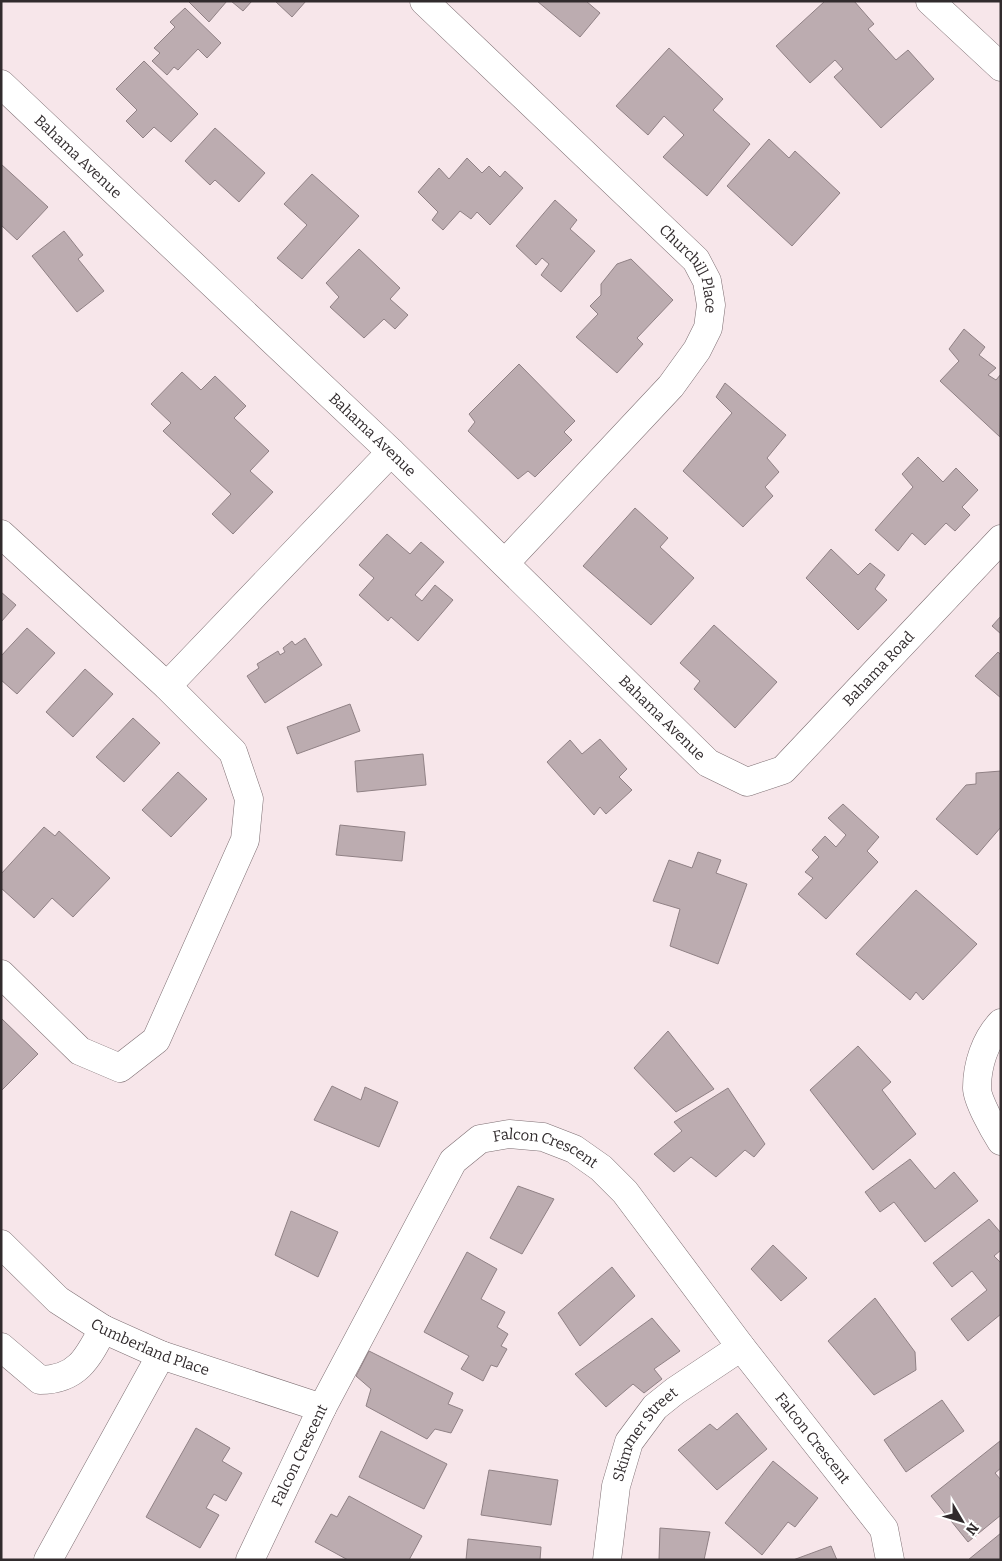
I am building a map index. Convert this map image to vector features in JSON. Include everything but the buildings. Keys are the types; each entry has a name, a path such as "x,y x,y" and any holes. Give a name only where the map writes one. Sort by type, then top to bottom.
{"street":[{"name":"Churchill Place","path":"424,1 696,260 707,281 711,305 708,328 697,350 671,386 505,564"},
{"path":"930,1 1001,67"},
{"name":"Bahama Avenue","path":"1,84 391,452 708,763 747,782"},
{"path":"167,686 391,452"},
{"path":"1,534 167,686 233,752 249,798 245,840 156,1040 120,1068 80,1051 1,974"},
{"name":"Bahama Road","path":"747,782 782,770 1001,539"},
{"path":"1001,1024 996,1029 982,1054 977,1089 992,1127 1001,1141"},
{"name":"Falcon Crescent","path":"250,1560 322,1408 453,1161 480,1139 509,1134 543,1137 574,1149 601,1168 625,1192 741,1347 884,1529 890,1560"},
{"name":"Cumberland Place","path":"1,1244 58,1300 103,1329 161,1355 322,1408"},
{"path":"1,1346 40,1380 55,1380 79,1367 88,1357 103,1329"},
{"name":"Skimmer Street","path":"608,1560 616,1486 629,1442 655,1408 675,1391 741,1347"},
{"path":"48,1560 161,1355"}]}
